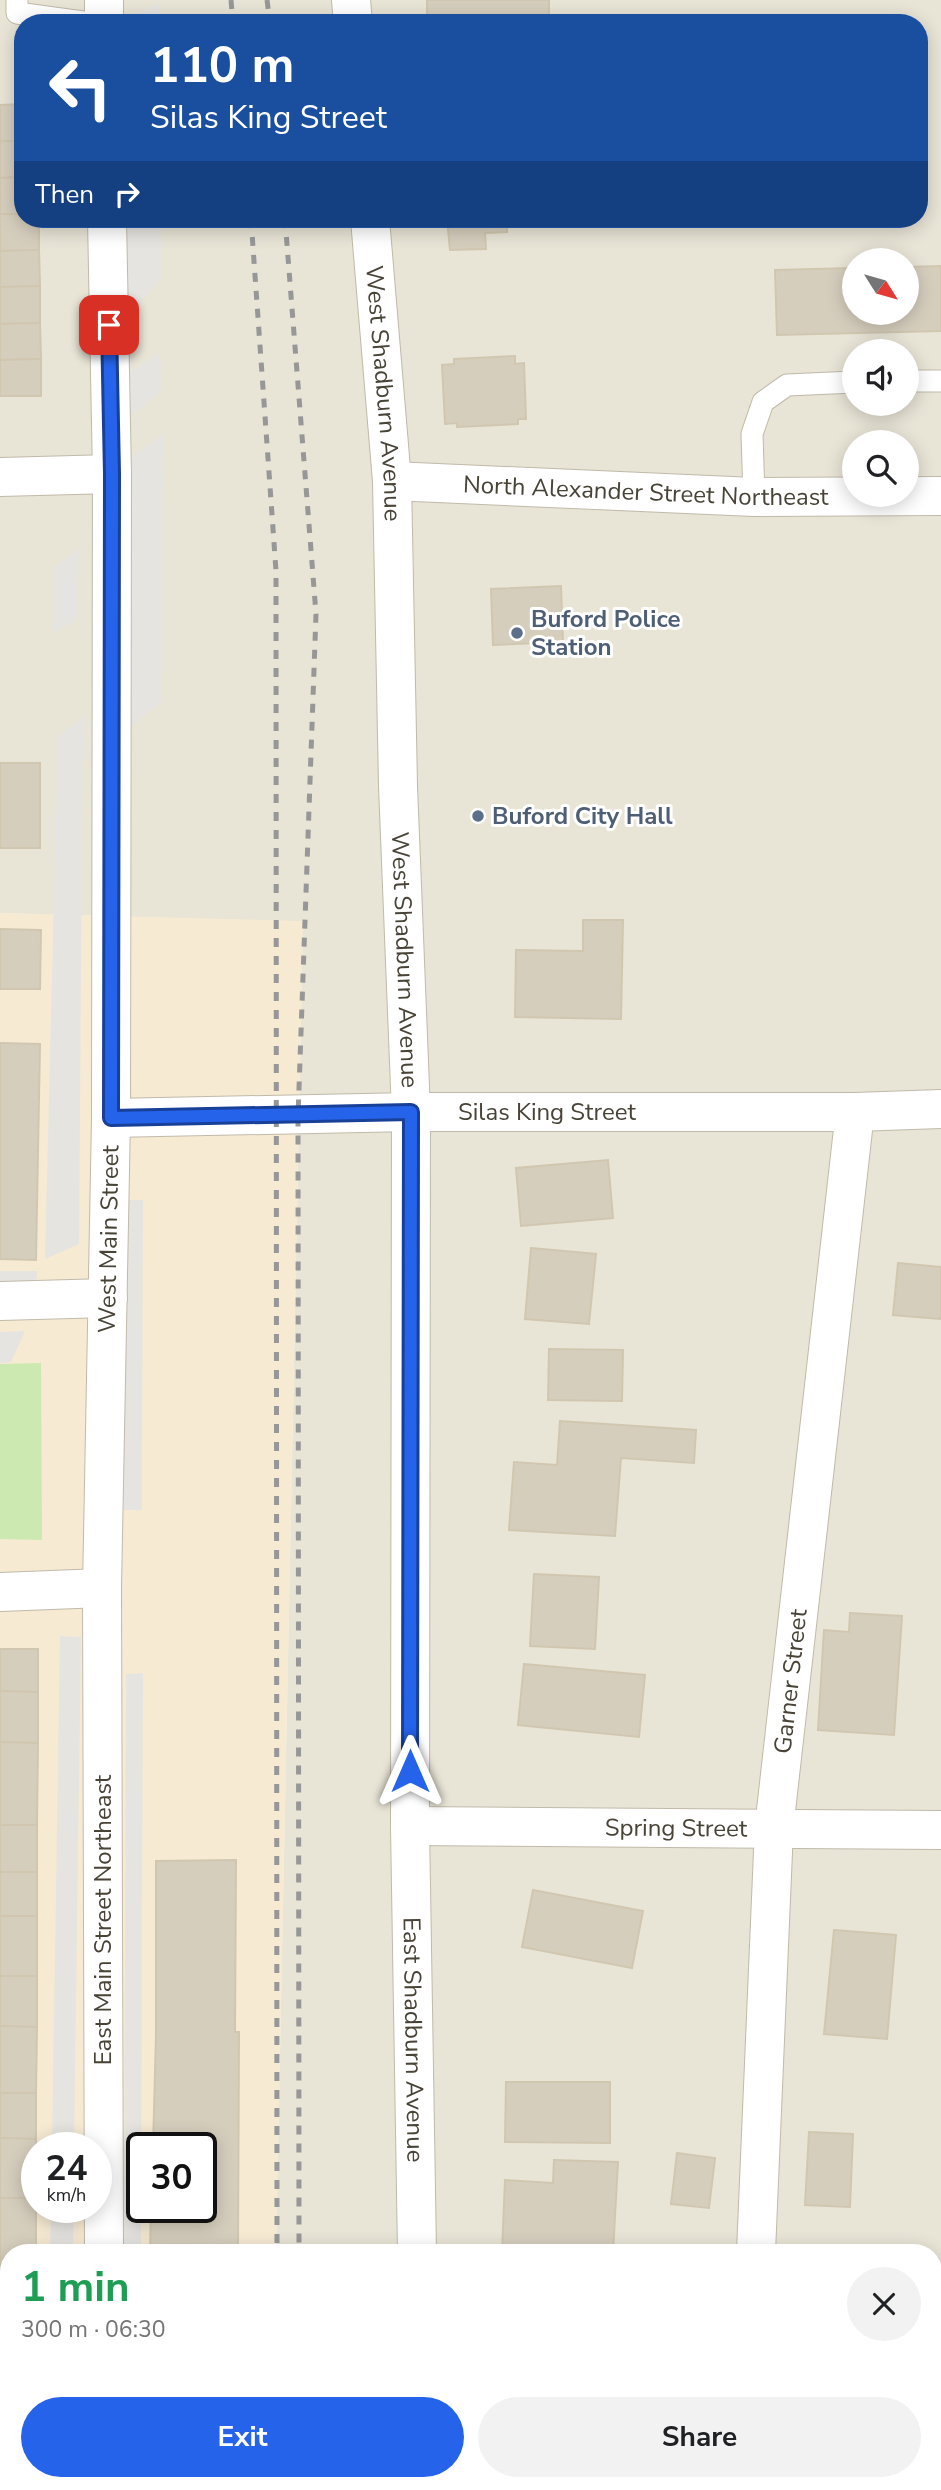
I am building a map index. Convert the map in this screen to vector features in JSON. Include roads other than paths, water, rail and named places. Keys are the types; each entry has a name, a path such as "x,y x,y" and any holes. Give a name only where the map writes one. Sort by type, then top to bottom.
{"street":[{"name":"West Main Street","path":"102,1588 111,1118 112,474 107,228"},
{"name":"West Shadburn Avenue","path":"371,228 392,481 398,786 411,1112 410,1826"},
{"path":"0,478 112,474"},
{"name":"North Alexander Street Northeast","path":"392,481 754,497 941,496"},
{"name":"Silas King Street","path":"111,1118 411,1112 855,1112 941,1109"},
{"name":"Garner Street","path":"756,2244 774,1828 855,1112"},
{"path":"0,1301 108,1298"},
{"path":"0,1592 102,1588"},
{"name":"East Main Street Northeast","path":"102,1588 104,2244"},
{"name":"Spring Street","path":"410,1826 941,1830"},
{"name":"East Shadburn Avenue","path":"410,1826 417,2244"}],"lane":[{"path":"11,8 43,14"},
{"path":"919,381 941,381"},
{"path":"754,497 752,434 763,402 787,385 842,383"}],"railway":[{"path":"231,0 232,14"},
{"path":"267,0 269,14"},
{"path":"252,228 276,571 277,2244"},
{"path":"286,228 316,614 298,1116 299,2244"}],"place":[{"name":"Buford Police Station","path":"517,633"},
{"name":"Buford City Hall","path":"478,816"}]}
